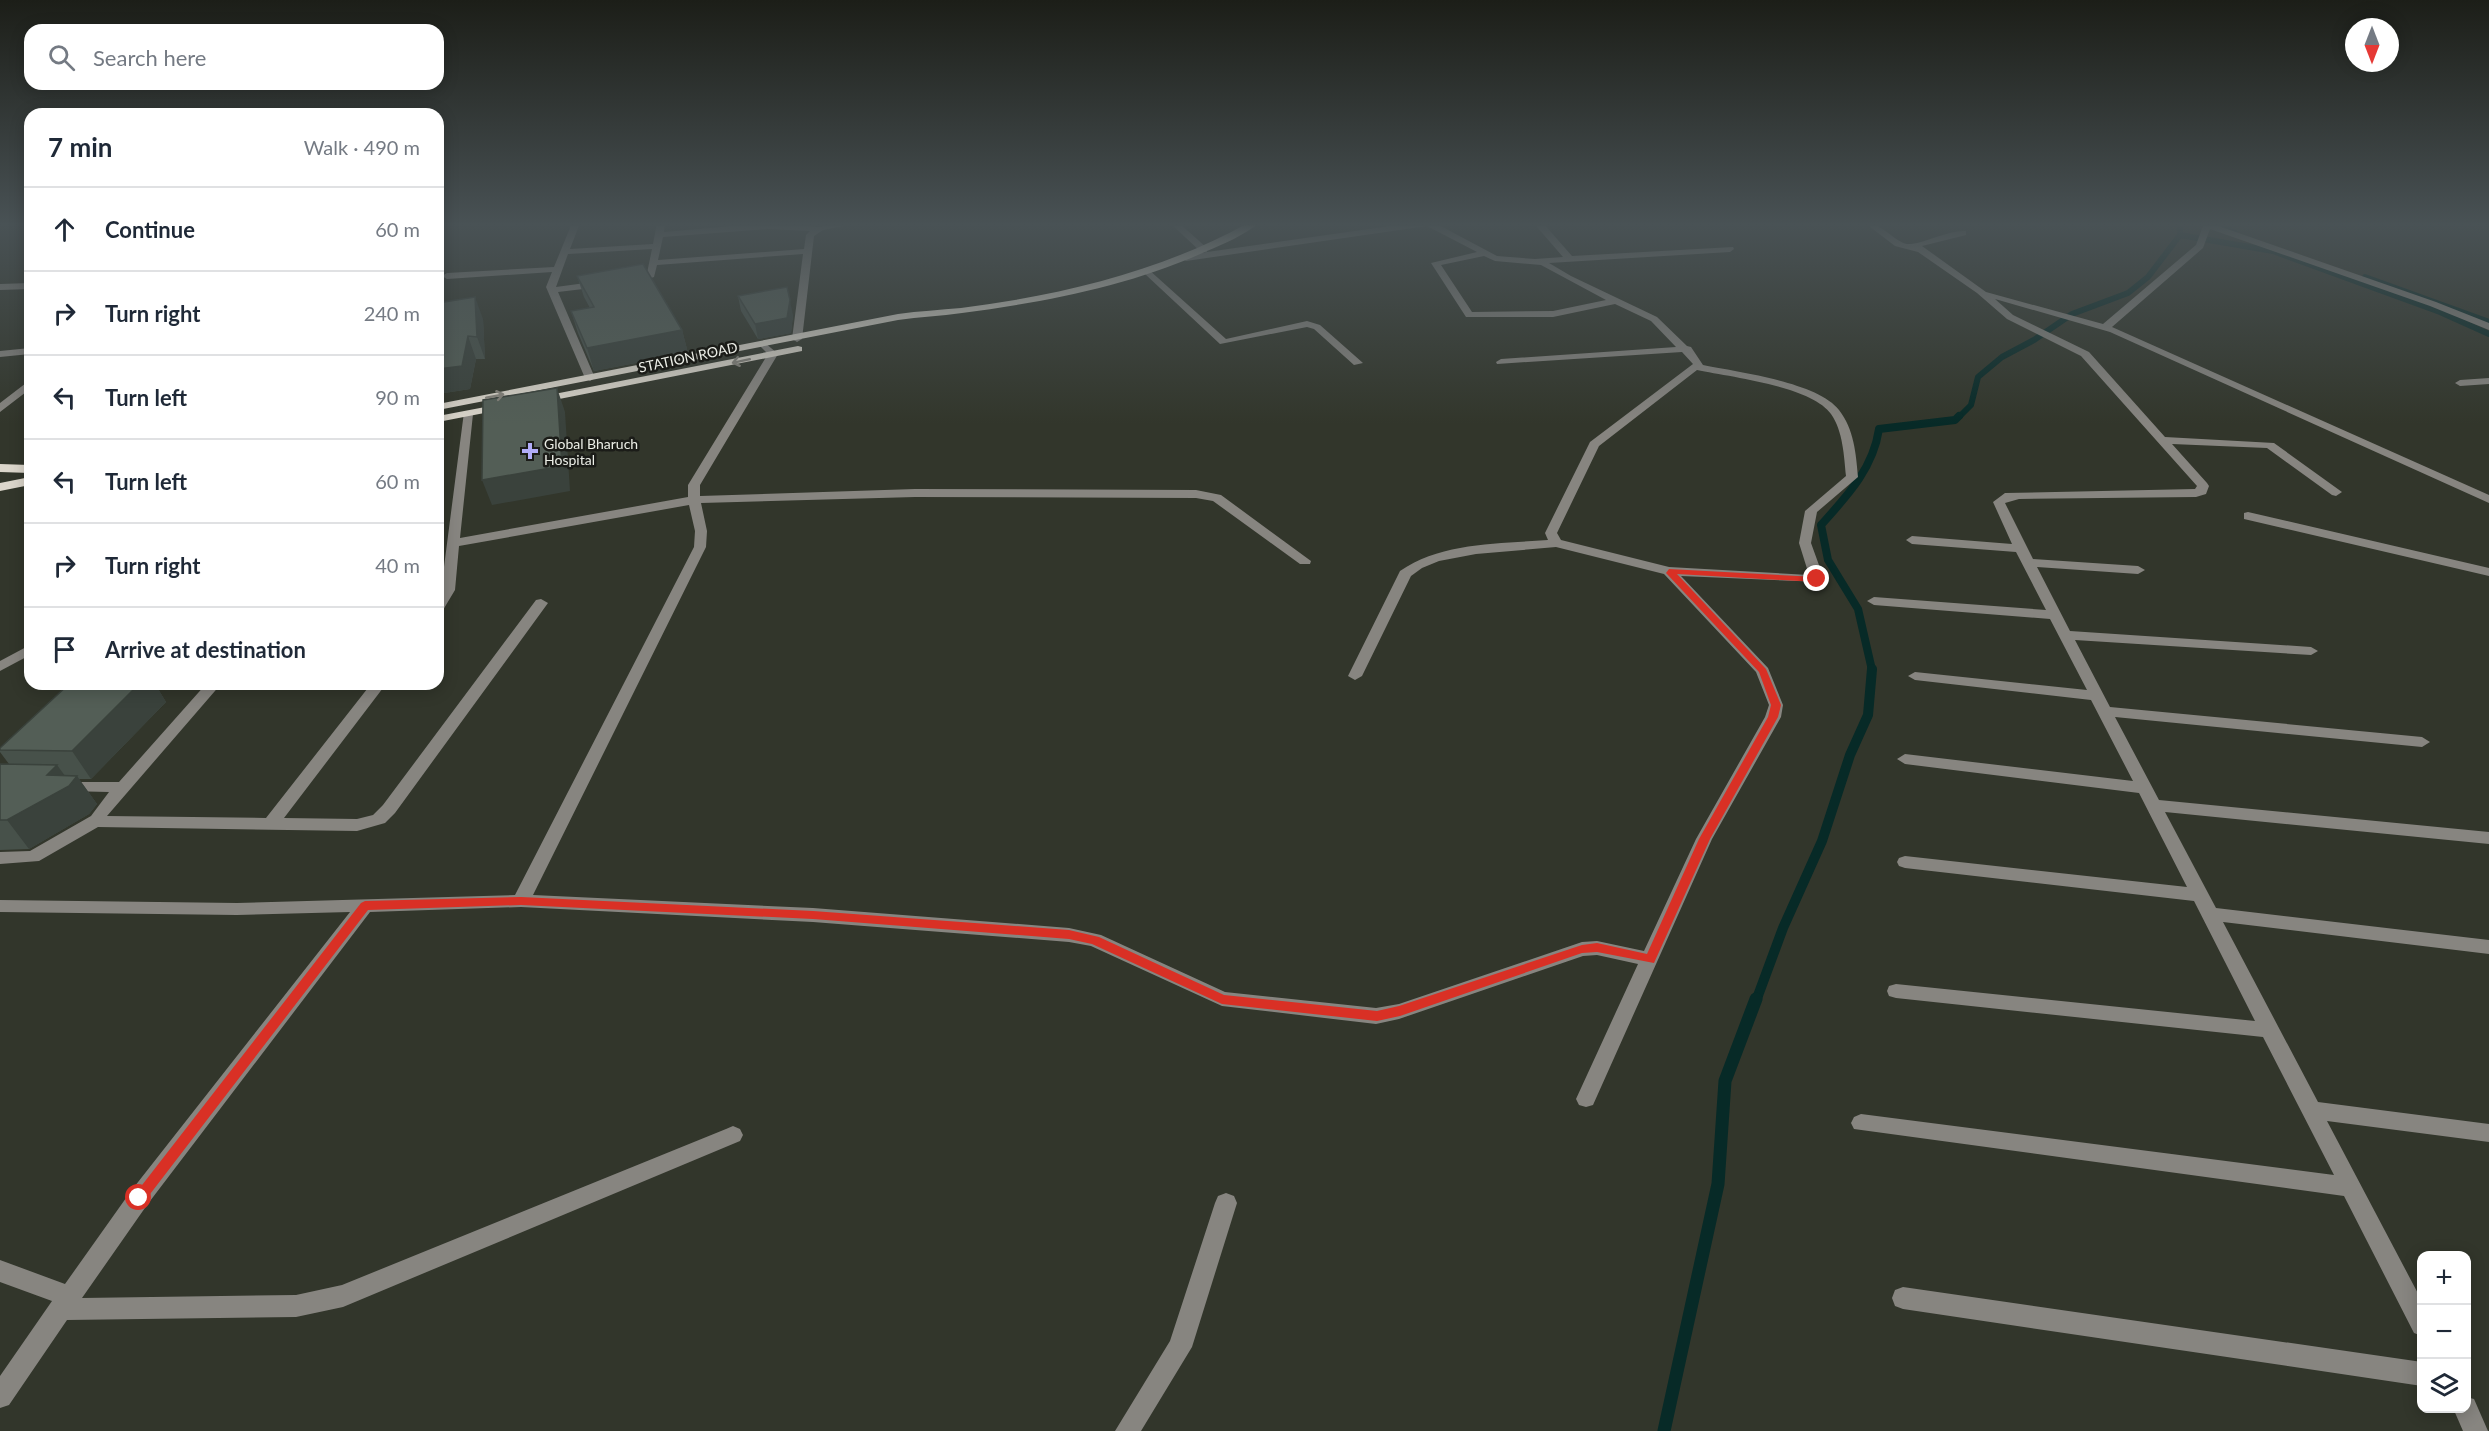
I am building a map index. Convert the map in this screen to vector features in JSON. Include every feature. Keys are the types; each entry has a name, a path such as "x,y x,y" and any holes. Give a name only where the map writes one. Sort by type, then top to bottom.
{"main road":[{"name":"STATION ROAD","path":"527,403 769,350 797,339 905,316 941,313 1075,290"},
{"name":"STATION ROAD","path":"444,406 590,378 769,350 915,323 941,313"},
{"path":"444,418 516,405"},
{"path":"0,468 24,468"},
{"path":"0,487 24,482"}],"street":[{"path":"553,290 590,378"},
{"path":"797,339 803,290"},
{"path":"1167,290 1224,342 1307,324 1317,327 1358,363"},
{"path":"1453,290 1469,315 1553,314 1615,301"},
{"path":"1556,543 1551,533 1594,444 1697,367 1698,361 1659,322 1593,290"},
{"path":"2106,327 2149,290"},
{"path":"2392,290 2489,327"},
{"path":"1980,291 2106,327 2364,445 2485,494"},
{"path":"1980,291 2010,317 2085,354 2203,486 2202,491 2005,497 2000,502 2001,510 2024,556 2417,1317"},
{"path":"1501,362 1687,349"},
{"path":"521,901 700,547 702,535 694,500 694,485 769,350"},
{"path":"0,354 24,352"},
{"path":"1355,676 1405,574 1413,566 1434,557 1556,543 1669,571 1817,579 1805,543 1810,511 1852,477 1845,433 1833,410 1810,393 1697,367"},
{"path":"2460,383 2489,381"},
{"path":"0,409 24,388"},
{"path":"444,597 448,590 468,414"},
{"path":"2162,440 2270,445 2336,492"},
{"path":"454,543 694,500 915,493 1196,494 1217,498 1305,561"},
{"path":"2248,516 2489,572"},
{"path":"1912,540 2138,570"},
{"path":"1586,1099 1704,839 1773,717 1776,705 1763,671 1669,571"},
{"path":"1874,601 2055,615"},
{"path":"97,820 108,824 357,825 379,819 389,809 541,603"},
{"path":"2065,635 2311,651"},
{"path":"0,667 24,653"},
{"path":"1915,676 2101,704 2422,742"},
{"path":"0,858 33,857 97,820 209,690"},
{"path":"270,825 374,690"},
{"path":"1905,759 2144,788"},
{"path":"45,786 123,787"},
{"path":"2153,805 2489,838"},
{"path":"1905,862 2199,895"},
{"path":"0,906 237,909 521,901 813,915 1069,935 1095,940 1222,999 1377,1016 1400,1011 1589,948 1650,959"},
{"path":"0,1396 139,1198 365,906"},
{"path":"2210,914 2489,947"},
{"path":"1896,991 2269,1030"},
{"path":"2311,1110 2489,1133"},
{"path":"1861,1123 2351,1187"},
{"path":"0,1271 65,1303 296,1306 320,1303 354,1292 734,1135"},
{"path":"1127,1431 1180,1347 1226,1203"},
{"path":"1903,1298 2417,1373"},
{"path":"2467,1413 2476,1431"}],"building":[{"path":"585,290 658,290 682,330 587,348 571,311 594,307"},
{"path":"772,290 788,290 790,300 787,318 755,324 738,296"},
{"path":"475,297 477,337 468,336 462,366 444,368 444,302"},
{"path":"557,388 562,466 482,480 483,400"},
{"path":"63,690 133,690 72,751 0,750"},
{"path":"0,764 57,765 47,775 77,776 69,786 7,820 0,820"}],"waterway":[{"path":"1958,418 1971,405 1978,377 2002,357 2034,340 2072,314 2132,290"},
{"path":"2379,290 2440,312 2489,334"},
{"path":"2400,290 2489,322"},
{"path":"1872,670 1858,609 1828,560 1821,525 1858,481 1871,457 1879,429 1955,420 1959,416"},
{"path":"1756,1001 1783,928 1822,841 1850,755 1868,715 1872,670"},
{"path":"1664,1431 1718,1184 1725,1081 1756,999"}],"place":[{"name":"Global Bharuch Hospital","path":"530,451"}],"route":[{"path":"139,1198 365,906 521,901 813,915 1081,936 1095,940 1222,999 1352,1015 1377,1016 1400,1011 1582,949 1597,948 1650,959 1704,839 1773,717 1776,705 1763,671 1669,571 1817,579"}]}
